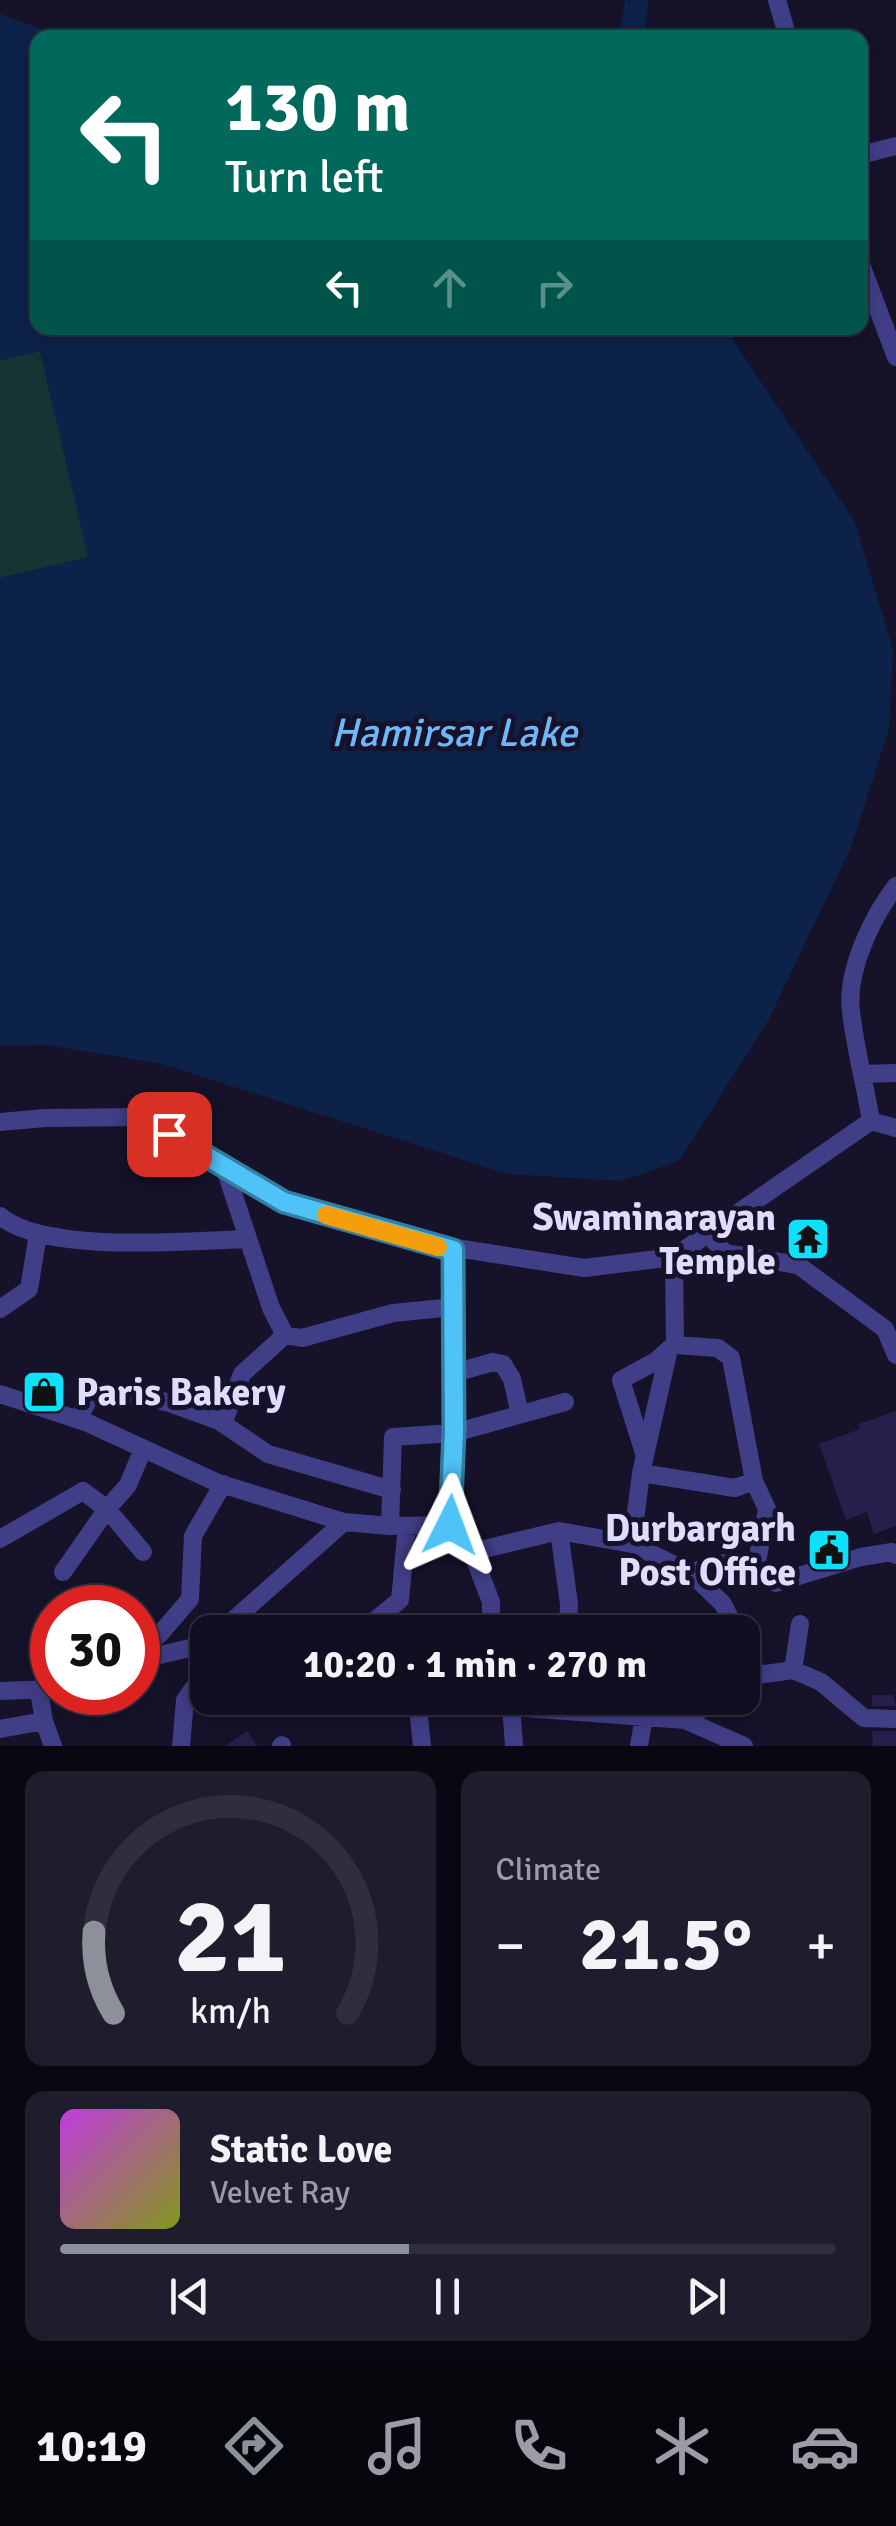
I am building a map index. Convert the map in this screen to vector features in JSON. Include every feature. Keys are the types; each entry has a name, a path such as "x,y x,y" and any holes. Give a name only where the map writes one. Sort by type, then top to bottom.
{"street":[{"path":"779,0 786,30"},
{"path":"868,154 896,146"},
{"path":"868,280 892,336 896,357"},
{"path":"871,1121 850,1008 854,974 869,932 896,886"},
{"path":"863,1074 896,1073"},
{"path":"0,1122 142,1117 284,1202 453,1250 584,1268 674,1257 871,1121 896,1128"},
{"path":"224,1166 270,1308 285,1335"},
{"path":"0,1216 14,1227 38,1234 95,1241 247,1239"},
{"path":"706,1232 725,1253 798,1265 886,1329 896,1356"},
{"path":"0,1308 29,1288 38,1234"},
{"path":"453,1250 450,1525 472,1552 491,1615"},
{"path":"632,1544 643,1464 672,1347 674,1257"},
{"path":"285,1335 302,1338 393,1313 453,1307"},
{"path":"222,1424 242,1374 285,1335"},
{"path":"643,1464 621,1380 656,1362 672,1347 718,1348 731,1358 754,1481 767,1509 755,1572"},
{"path":"454,1373 493,1362 503,1364 512,1379 520,1414"},
{"path":"78,1420 91,1396 104,1392 166,1402 222,1424 268,1454 392,1490"},
{"path":"0,1394 78,1420 223,1484 344,1522 450,1525"},
{"path":"382,1615 400,1600 399,1526 392,1490 393,1437 454,1432 565,1402"},
{"path":"63,1572 128,1485 143,1448"},
{"path":"643,1464 734,1488 754,1481"},
{"path":"160,1634 190,1599 192,1536 223,1484"},
{"path":"0,1540 83,1491 108,1508 143,1552"},
{"path":"239,1615 344,1522"},
{"path":"472,1552 558,1531 632,1544 690,1573 724,1604 729,1615"},
{"path":"558,1531 568,1615"},
{"path":"690,1573 716,1562 732,1561 776,1583 861,1557 896,1555"},
{"path":"793,1670 800,1624"},
{"path":"160,1654 190,1649"},
{"path":"760,1677 793,1670 821,1682 864,1718 896,1719"},
{"path":"0,1690 30,1690"},
{"path":"182,1746 185,1700 190,1693"},
{"path":"44,1715 53,1746"},
{"path":"417,1715 418,1744"},
{"path":"502,1715 514,1746"},
{"path":"638,1715 685,1720 716,1739 744,1746"},
{"path":"685,1720 693,1715"},
{"path":"639,1746 644,1716"},
{"path":"0,1729 44,1721"}],"green space":[{"path":"40,351 89,557 0,578 0,360"}],"water":[{"path":"631,0 649,0 645,30 619,30"},
{"name":"Hamirsar Lake","path":"0,14 45,30 30,30 30,335 730,335 855,522 893,650 889,729 851,847 769,1019 679,1161 621,1181 508,1174 162,1064 46,1045 0,1046 0,578 88,557 40,351 0,360"}],"building":[{"path":"896,1411 896,1526 874,1534 867,1512 846,1520 819,1444"},
{"path":"872,1695 893,1695 896,1706 872,1706"},
{"path":"247,1731 257,1746 225,1746"},
{"path":"872,1731 896,1731 896,1746 873,1746"}],"waterway":[{"path":"624,20 627,0"}],"slow traffic":[{"path":"326,1215 438,1247"}],"place":[{"name":"Swaminarayan Temple","path":"808,1239"},
{"name":"Paris Bakery","path":"44,1392"},
{"name":"Durbargarh Post Office","path":"829,1550"}],"route":[{"path":"169,1134 284,1202 453,1250 450,1525"}]}
